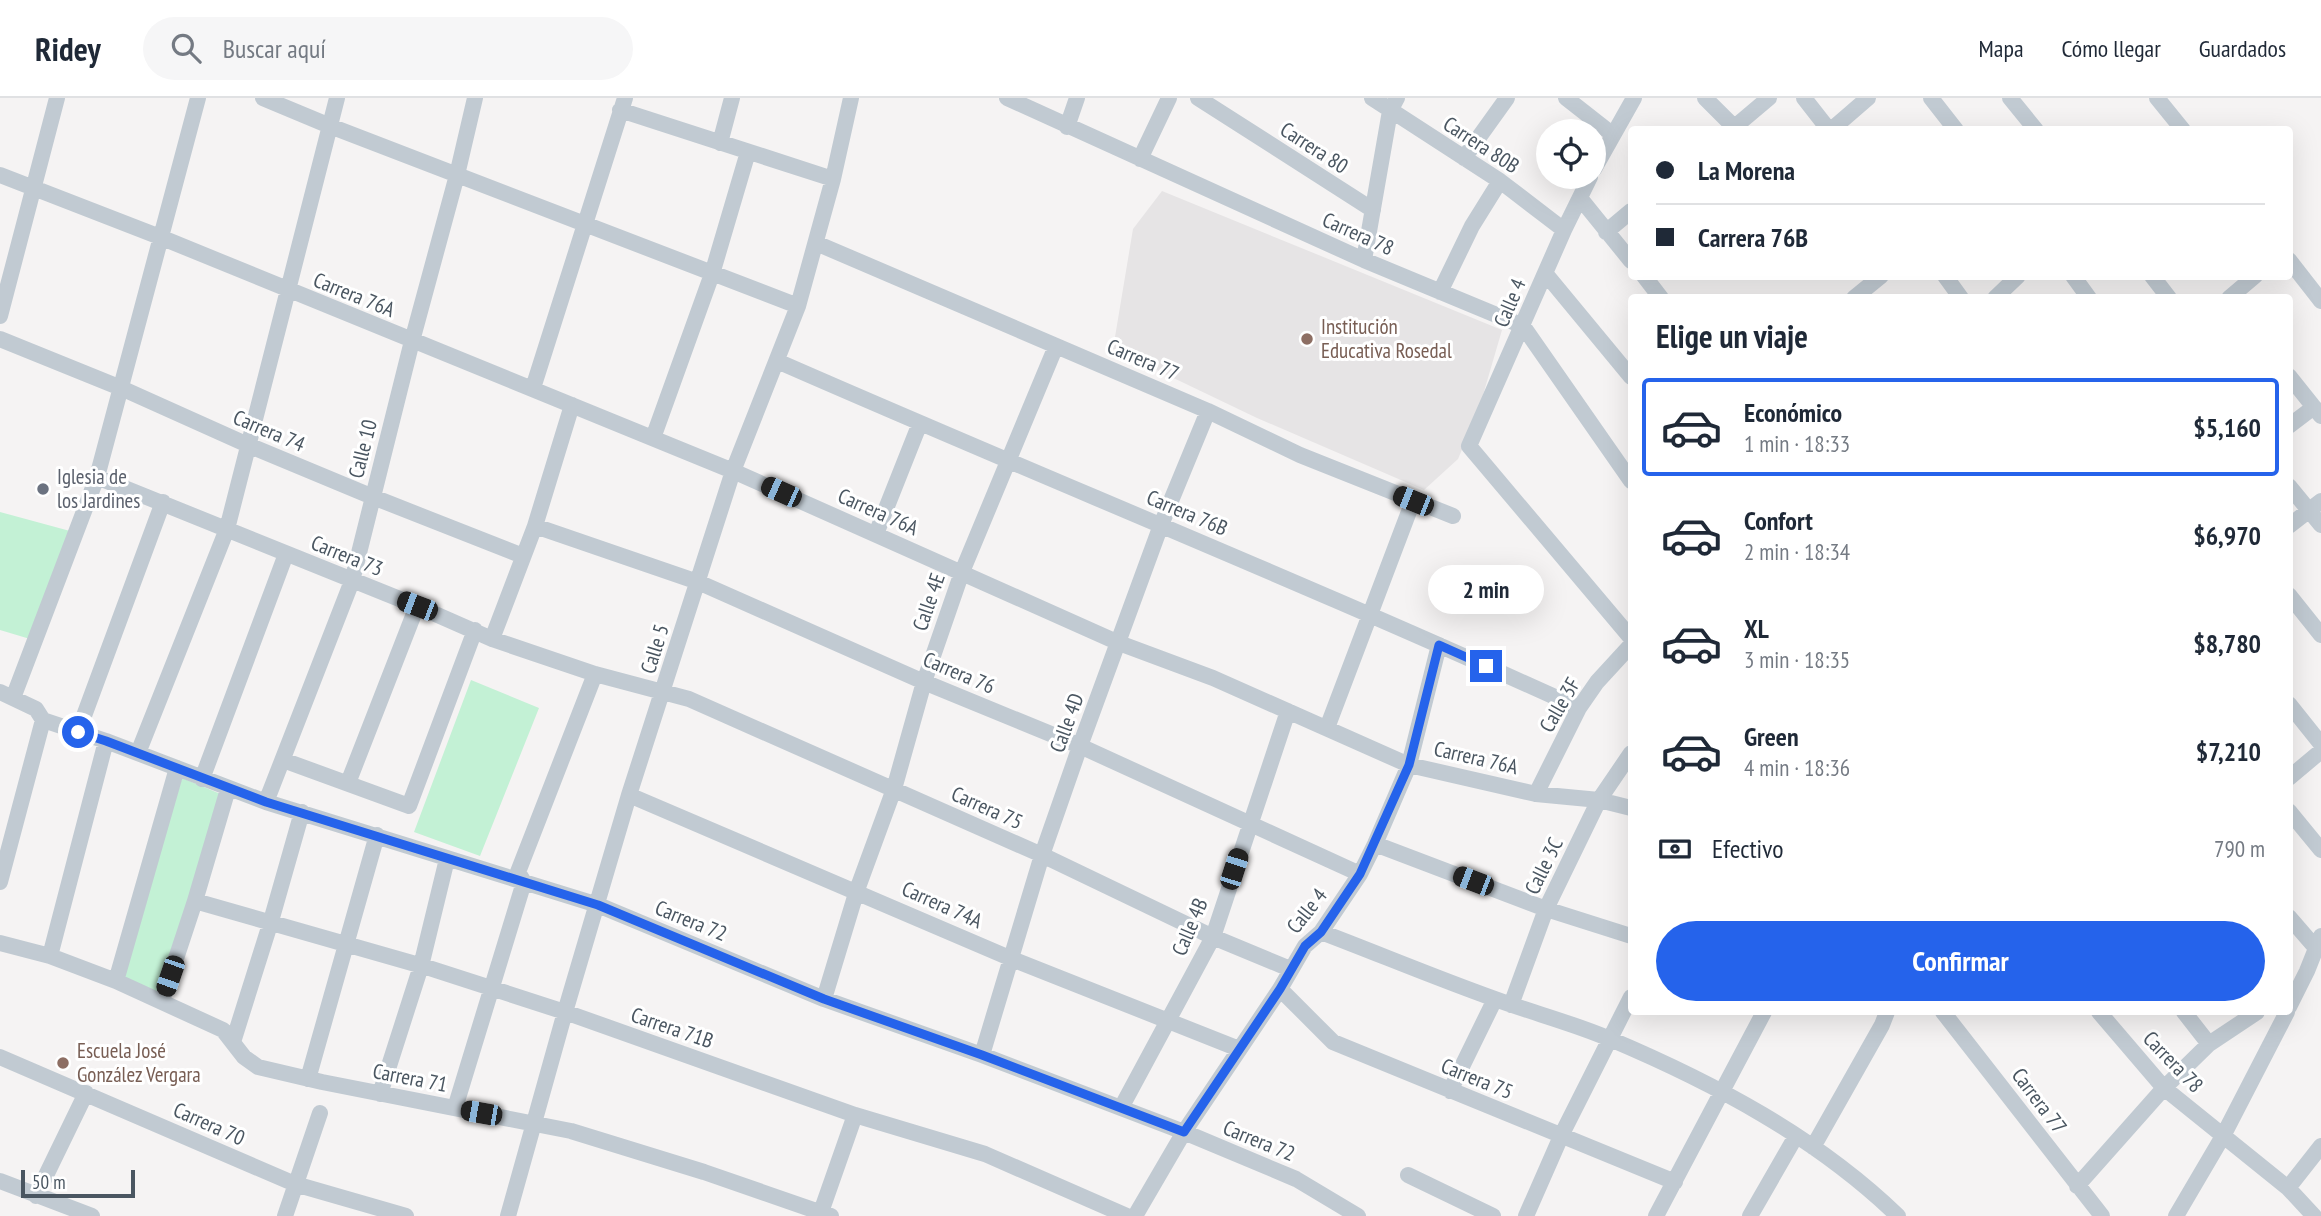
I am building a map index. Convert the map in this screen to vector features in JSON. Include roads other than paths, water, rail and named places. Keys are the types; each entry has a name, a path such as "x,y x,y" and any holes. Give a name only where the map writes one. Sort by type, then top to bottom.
{"street":[{"path":"0,316 57,98"},
{"path":"6,695 97,477 198,98"},
{"path":"263,98 798,306"},
{"path":"138,753 227,529 337,98"},
{"name":"Calle 10","path":"266,802 352,581 475,98"},
{"path":"720,143 732,98"},
{"name":"Calle 5","path":"508,1216 629,794 733,471 798,306 833,180 851,98"},
{"name":"Carrera 78","path":"1007,98 1364,260 1523,326"},
{"path":"1067,127 1077,98"},
{"path":"1140,159 1169,98"},
{"name":"Carrera 80","path":"1198,98 1373,210"},
{"name":"Carrera 80B","path":"1372,98 1394,104 1564,230"},
{"path":"1464,158 1507,98"},
{"path":"1566,98 1612,134"},
{"path":"1606,146 1634,98"},
{"path":"1705,98 1730,126"},
{"path":"1734,126 1769,98"},
{"path":"1804,98 1827,126"},
{"path":"1835,126 1868,98"},
{"path":"1931,98 1953,126"},
{"path":"2010,98 2033,126"},
{"path":"2157,98 2180,126"},
{"path":"533,388 623,104 720,143 833,180"},
{"path":"1364,260 1394,104"},
{"path":"653,438 712,274 748,152"},
{"name":"Carrera 76A","path":"0,175 160,237 733,471 1119,643 1213,678 1409,765 1536,794 1599,800 1628,807"},
{"path":"1440,292 1472,226 1500,181"},
{"name":"Calle 4","path":"1584,189 1469,446 1628,634"},
{"path":"1580,198 1628,258"},
{"path":"1606,232 1628,214"},
{"name":"Carrera 77","path":"816,243 1208,411 1300,455 1453,516"},
{"path":"2293,265 2321,301"},
{"path":"1545,273 1628,373"},
{"path":"1859,294 1876,280"},
{"path":"1999,294 2014,280"},
{"path":"2155,280 2166,294"},
{"path":"2234,294 2250,280"},
{"path":"1523,326 1628,473"},
{"name":"Carrera 74","path":"0,339 373,497 523,556"},
{"name":"Calle 4E","path":"824,999 857,890 894,789 924,682 962,572 1056,346"},
{"name":"Carrera 76B","path":"777,361 1007,462 1161,524 1579,708"},
{"path":"2293,381 2317,411 2293,424"},
{"path":"492,639 535,526 572,405"},
{"name":"Calle 4D","path":"982,1055 1042,855 1080,746 1161,524 1208,411"},
{"path":"876,534 920,424"},
{"name":"Carrera 73","path":"97,477 492,639 596,674 664,692"},
{"path":"2293,489 2315,506 2321,526"},
{"path":"1327,728 1413,501"},
{"path":"78,732 163,502"},
{"path":"2293,523 2315,506"},
{"name":"Carrera 76","path":"535,526 698,582 924,682 1080,746 1360,874"},
{"path":"202,779 286,554"},
{"path":"2293,600 2321,635"},
{"path":"348,783 417,606"},
{"path":"283,760 409,806 475,630"},
{"name":"Calle 4","path":"1135,1216 1184,1132 1280,989 1305,946 1321,932 1360,874 1409,765 1439,645"},
{"name":"Calle 3F","path":"1536,794 1579,708 1597,682 1628,648"},
{"path":"455,1108 523,883 518,872 596,674"},
{"name":"Carrera 75","path":"664,692 688,699 894,789 1042,855 1213,937 1290,969"},
{"name":"Carrera 72","path":"6,695 36,709 43,720 106,741 228,789 598,905 824,999 982,1055 1184,1132 1296,1179 1358,1216"},
{"path":"2293,709 2321,744"},
{"name":"Calle 4B","path":"1121,1108 1213,937 1288,711"},
{"path":"0,882 43,720"},
{"path":"50,956 106,741"},
{"path":"2293,775 2321,751"},
{"name":"Calle 3C","path":"1450,1091 1503,1002 1599,800 1628,757"},
{"path":"116,981 177,768"},
{"path":"162,1001 228,789"},
{"name":"Carrera 74A","path":"629,794 1012,959 1239,1049"},
{"path":"233,1042 302,811"},
{"path":"2293,816 2321,850"},
{"path":"308,1079 377,835"},
{"path":"1375,844 1546,909 1628,935"},
{"path":"380,1094 421,966 447,859"},
{"name":"Carrera 71B","path":"195,901 271,921 565,1012 855,1115 985,1154 1127,1216"},
{"path":"2293,920 2318,942"},
{"path":"1321,932 1503,1002 1608,1038 1723,1091 1813,1147 1864,1184 1898,1216"},
{"path":"2293,979 2318,942"},
{"path":"2293,999 2318,942"},
{"name":"Carrera 71","path":"0,943 50,956 116,981 223,1030 244,1057 258,1066 380,1094 533,1122 618,1145 826,1214"},
{"name":"Carrera 75","path":"1280,989 1333,1042 1675,1182"},
{"path":"1526,1216 1562,1134 1628,1002"},
{"path":"1656,1216 1762,1015"},
{"path":"1813,1147 1886,1015"},
{"name":"Carrera 77","path":"1945,1015 2102,1216"},
{"name":"Carrera 78","path":"2102,1015 2164,1088 2288,1188 2314,1216"},
{"path":"2186,1015 2209,1044"},
{"path":"2077,1186 2164,1088 2209,1044 2252,1015"},
{"path":"2176,1216 2223,1136 2285,1015"},
{"name":"Carrera 70","path":"0,1057 295,1184 406,1216"},
{"path":"36,1196 86,1093"},
{"path":"285,1216 320,1113"},
{"path":"826,1214 855,1115"},
{"path":"1750,1216 1796,1136"},
{"path":"2288,1188 2320,1149"},
{"path":"1409,1175 1493,1216"},
{"path":"0,1181 92,1216"}],"place":[{"name":"Institución Educativa Rosedal","path":"1307,339"},
{"name":"Iglesia de los Jardines","path":"43,489"},
{"name":"Escuela José González Vergara","path":"63,1063"}]}
